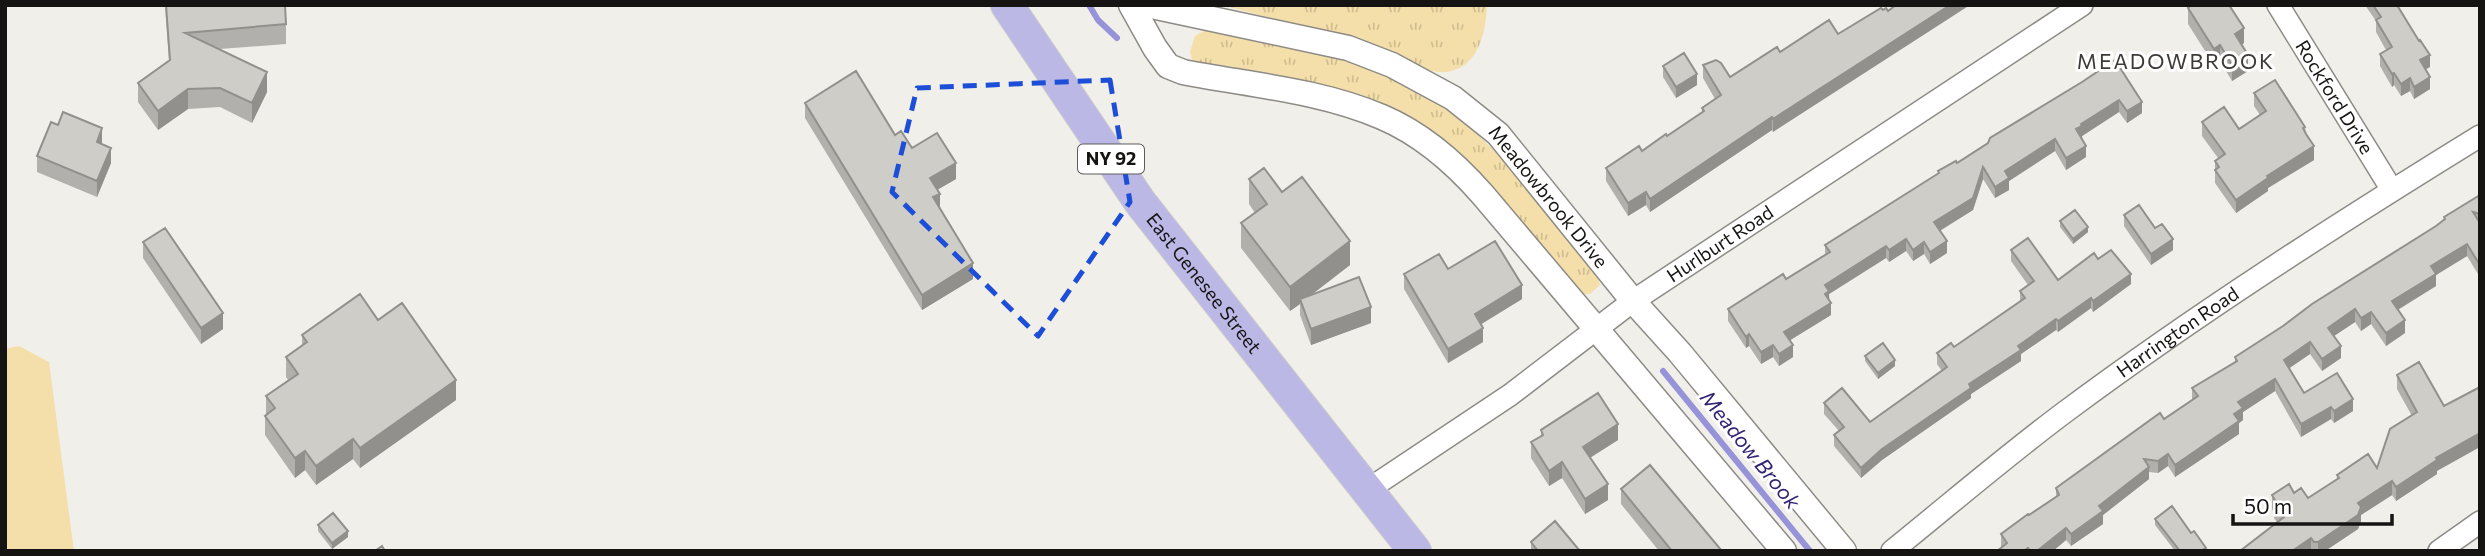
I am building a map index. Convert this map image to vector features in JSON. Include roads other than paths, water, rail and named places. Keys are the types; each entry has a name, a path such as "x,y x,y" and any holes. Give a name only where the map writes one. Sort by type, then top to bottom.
{"main road":[{"name":"East Genesee Street","path":"1007,5 1140,202 1415,551"}],"street":[{"path":"1131,5 1168,66 1183,72 1335,100 1384,118 1436,149 1462,171 1483,195 1784,551"},
{"name":"Meadowbrook Drive","path":"1147,5 1348,48 1392,65 1453,98 1498,134 1633,301 1680,353 1844,551"},
{"name":"Hurlburt Road","path":"1366,491 1510,395 1633,301 2082,5"},
{"name":"Rockford Drive","path":"2278,5 2392,190"},
{"name":"Harrington Road","path":"1892,551 2065,412 2236,293 2392,190 2480,136"},
{"path":"2439,551 2480,522"}],"waterway":[{"name":"Meadow Brook","path":"1089,5 1098,20 1117,38"},
{"name":"Meadow Brook","path":"1663,371 1810,551"}],"district":[{"name":"MEADOWBROOK","path":"2176,62"}]}
